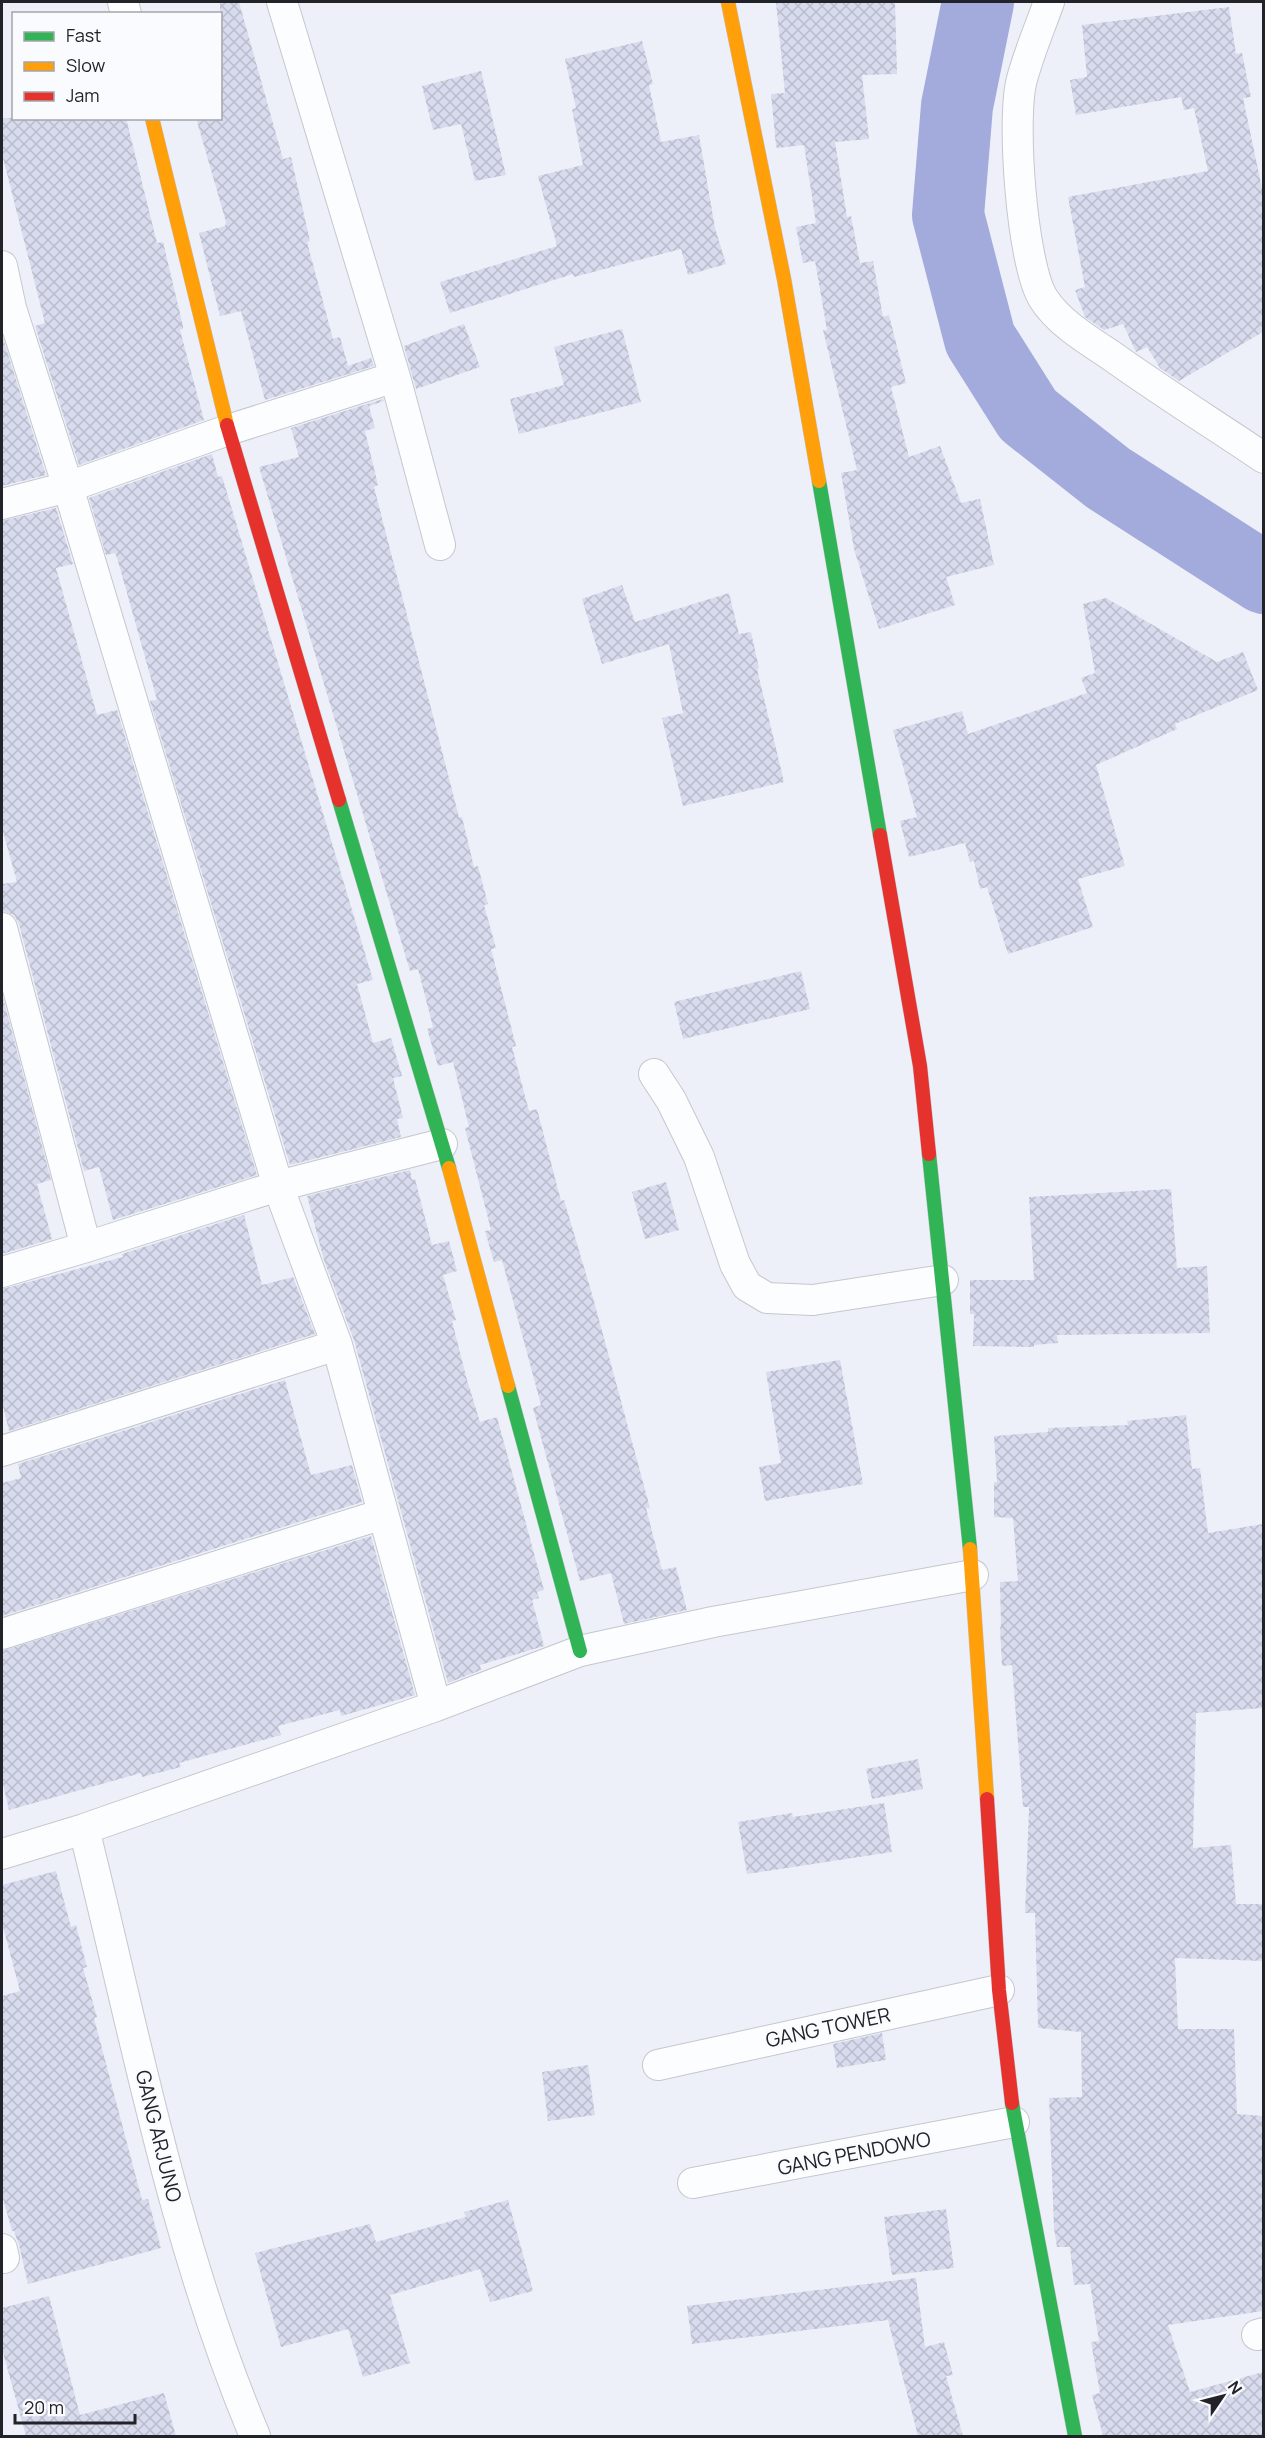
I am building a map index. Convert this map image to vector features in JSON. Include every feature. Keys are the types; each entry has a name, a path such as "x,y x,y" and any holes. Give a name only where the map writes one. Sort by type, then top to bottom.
{"street":[{"path":"282,2 395,377 440,545"},
{"path":"728,2 784,279 918,1054 973,1575 999,1990 1014,2122 1075,2436"},
{"path":"1049,2 1021,80 1018,135 1023,219 1034,273 1043,298 1057,315 1089,341 1263,458"},
{"path":"152,120 228,430 442,1144 580,1651"},
{"path":"2,266 6,309 68,487 278,1186 338,1345 436,1707"},
{"path":"2,504 68,487 228,430 395,377"},
{"path":"2,928 87,1247"},
{"path":"654,1074 671,1100 699,1157 735,1264 747,1286 767,1298 813,1300 943,1280"},
{"path":"2,1272 278,1186 442,1144"},
{"path":"2,1451 338,1345"},
{"path":"2,1634 383,1514"},
{"path":"2,1854 84,1829 436,1707 580,1651 713,1622 973,1575"},
{"name":"GANG ARJUNO","path":"84,1829 183,2235 235,2389 255,2436"},
{"name":"GANG TOWER","path":"658,2065 999,1990"},
{"name":"GANG PENDOWO","path":"693,2183 1014,2122"}],"building":[{"path":"220,2 239,2 283,159 291,157 310,241 307,242 333,339 340,337 348,366 371,358 374,366 265,400 241,311 220,316 199,233 225,226 226,222 197,120 222,120 222,12 220,12"},
{"path":"776,2 895,2 897,74 862,75 869,139 835,142 847,217 851,216 860,263 873,261 883,317 889,315 906,383 891,387 909,457 940,446 961,503 980,499 994,565 946,577 955,605 879,629 854,549 841,473 857,470 823,330 827,330 815,261 803,263 796,227 816,223 804,145 777,148 776,146 771,94 785,93"},
{"path":"1229,7 1236,54 1242,53 1251,97 1243,98 1263,193 1263,332 1179,381 1160,368 1147,347 1136,352 1123,324 1104,330 1085,317 1075,290 1085,287 1068,197 1208,171 1194,108 1184,110 1181,97 1076,115 1070,80 1087,77 1082,25"},
{"path":"642,41 653,84 649,85 661,142 699,135 715,228 726,264 688,275 681,249 574,277 573,274 450,313 440,282 557,246 538,176 583,165 572,109 576,108 565,59"},
{"path":"481,71 506,175 475,181 461,124 433,130 422,86"},
{"path":"2,118 12,118 12,120 126,120 157,243 163,242 183,326 180,330 204,420 79,465 35,326 45,323 2,154"},
{"path":"464,324 480,367 416,389 404,346"},
{"path":"622,329 641,402 519,434 510,399 564,385 554,347"},
{"path":"2,335 46,475 2,486"},
{"path":"383,399 384,401 369,406 375,428 365,431 378,485 374,487 459,817 462,817 474,867 478,866 488,904 484,905 496,948 491,949 516,1046 512,1047 529,1111 537,1109 561,1201 564,1200 592,1294 650,1508 646,1508 662,1570 676,1567 687,1610 624,1624 611,1573 580,1581 533,1408 541,1405 502,1260 494,1262 485,1231 491,1230 465,1128 469,1127 453,1062 438,1066 427,1029 433,1027 418,969 410,971 259,467 299,457 291,428"},
{"path":"212,454 218,477 222,476 373,980 357,984 373,1043 391,1038 402,1076 393,1078 403,1118 397,1119 401,1137 290,1165 150,701 157,700 118,561 115,553 106,555 89,498"},
{"path":"56,508 73,564 56,568 97,715 117,710 257,1175 113,1220 99,1167 84,1171 19,924 14,915 2,911 2,884 17,882 2,828 2,521"},
{"path":"622,585 635,622 729,593 739,634 751,632 759,668 757,669 784,782 683,806 662,718 683,713 669,644 602,664 582,599"},
{"path":"1106,598 1217,662 1243,652 1258,690 1175,724 1177,729 1096,765 1125,866 1078,879 1093,927 1008,954 987,887 980,889 974,861 970,862 965,843 909,857 900,821 917,817 893,730 962,711 968,734 1087,693 1081,678 1095,673 1083,604"},
{"path":"801,971 810,1009 683,1039 674,1002"},
{"path":"2,994 51,1180 37,1184 52,1239 2,1254"},
{"path":"410,1170 412,1180 415,1179 432,1245 449,1241 457,1271 443,1275 456,1320 452,1321 467,1380 480,1422 497,1417 544,1590 537,1592 539,1598 532,1600 544,1646 480,1665 481,1670 448,1683 354,1340 324,1260 307,1196"},
{"path":"666,1182 679,1230 645,1239 632,1192"},
{"path":"1171,1189 1177,1268 1207,1266 1210,1333 1057,1335 1058,1343 1034,1345 1034,1347 973,1346 974,1314 970,1314 970,1280 1034,1280 1029,1197"},
{"path":"244,1215 262,1285 293,1277 315,1334 9,1431 2,1402 2,1289 123,1257 122,1254"},
{"path":"840,1360 863,1484 765,1501 759,1467 781,1463 766,1372"},
{"path":"285,1380 311,1475 352,1465 362,1502 2,1616 2,1483 21,1478 18,1464"},
{"path":"1186,1415 1192,1469 1200,1468 1208,1533 1263,1524 1263,1708 1196,1713 1193,1848 1231,1845 1236,1904 1263,1904 1263,1961 1175,1958 1178,2029 1234,2029 1237,2114 1263,2116 1263,2311 1168,2325 1190,2392 1263,2372 1263,2436 1103,2436 1092,2395 1100,2393 1091,2342 1099,2341 1090,2284 1074,2285 1070,2247 1057,2247 1054,2228 1049,2098 1082,2097 1081,2032 1038,2028 1035,1913 1025,1913 1029,1807 1023,1807 1012,1665 1002,1666 1000,1627 1000,1582 1018,1581 1013,1518 994,1517 994,1482 997,1482 994,1436 1048,1432 1048,1428 1128,1425 1127,1421"},
{"path":"371,1536 415,1695 341,1716 340,1710 278,1726 281,1735 179,1763 181,1767 142,1777 141,1773 9,1810 2,1780 2,1651"},
{"path":"918,1759 923,1789 872,1799 866,1769"},
{"path":"884,1803 892,1852 747,1874 738,1822 792,1813 793,1817"},
{"path":"56,1871 71,1927 76,1925 87,1967 83,1968 97,2017 94,2018 142,2200 148,2199 161,2248 28,2284 19,2245 12,2231 2,2195 2,1996 20,1991 2,1923 2,1885"},
{"path":"882,2033 886,2060 837,2068 833,2044"},
{"path":"588,2065 595,2115 548,2121 542,2072"},
{"path":"508,2200 533,2291 490,2302 480,2269 390,2295 410,2363 363,2377 348,2329 281,2347 255,2253 370,2224 376,2242 466,2217 464,2212"},
{"path":"946,2209 954,2268 892,2275 884,2217"},
{"path":"916,2278 925,2347 944,2342 953,2375 946,2376 963,2436 918,2436 888,2320 692,2344 687,2306"},
{"path":"49,2296 80,2415 164,2393 176,2436 26,2436 2,2349 2,2308"}],"waterway":[{"path":"978,2 957,106 948,215 980,339 1028,415 1108,478 1264,578"}],"traffic: fast":[{"path":"819,481 880,835"},
{"path":"339,800 449,1168"},
{"path":"929,1154 970,1549"},
{"path":"508,1386 580,1651"},
{"path":"1012,2103 1075,2436"}],"traffic: slow":[{"path":"728,2 784,279 819,481"},
{"path":"152,120 227,425"},
{"path":"449,1168 508,1386"},
{"path":"970,1549 987,1799"}],"traffic: jam":[{"path":"227,425 339,800"},
{"path":"880,835 920,1066 929,1154"},
{"path":"987,1799 999,1990 1012,2103"}]}
